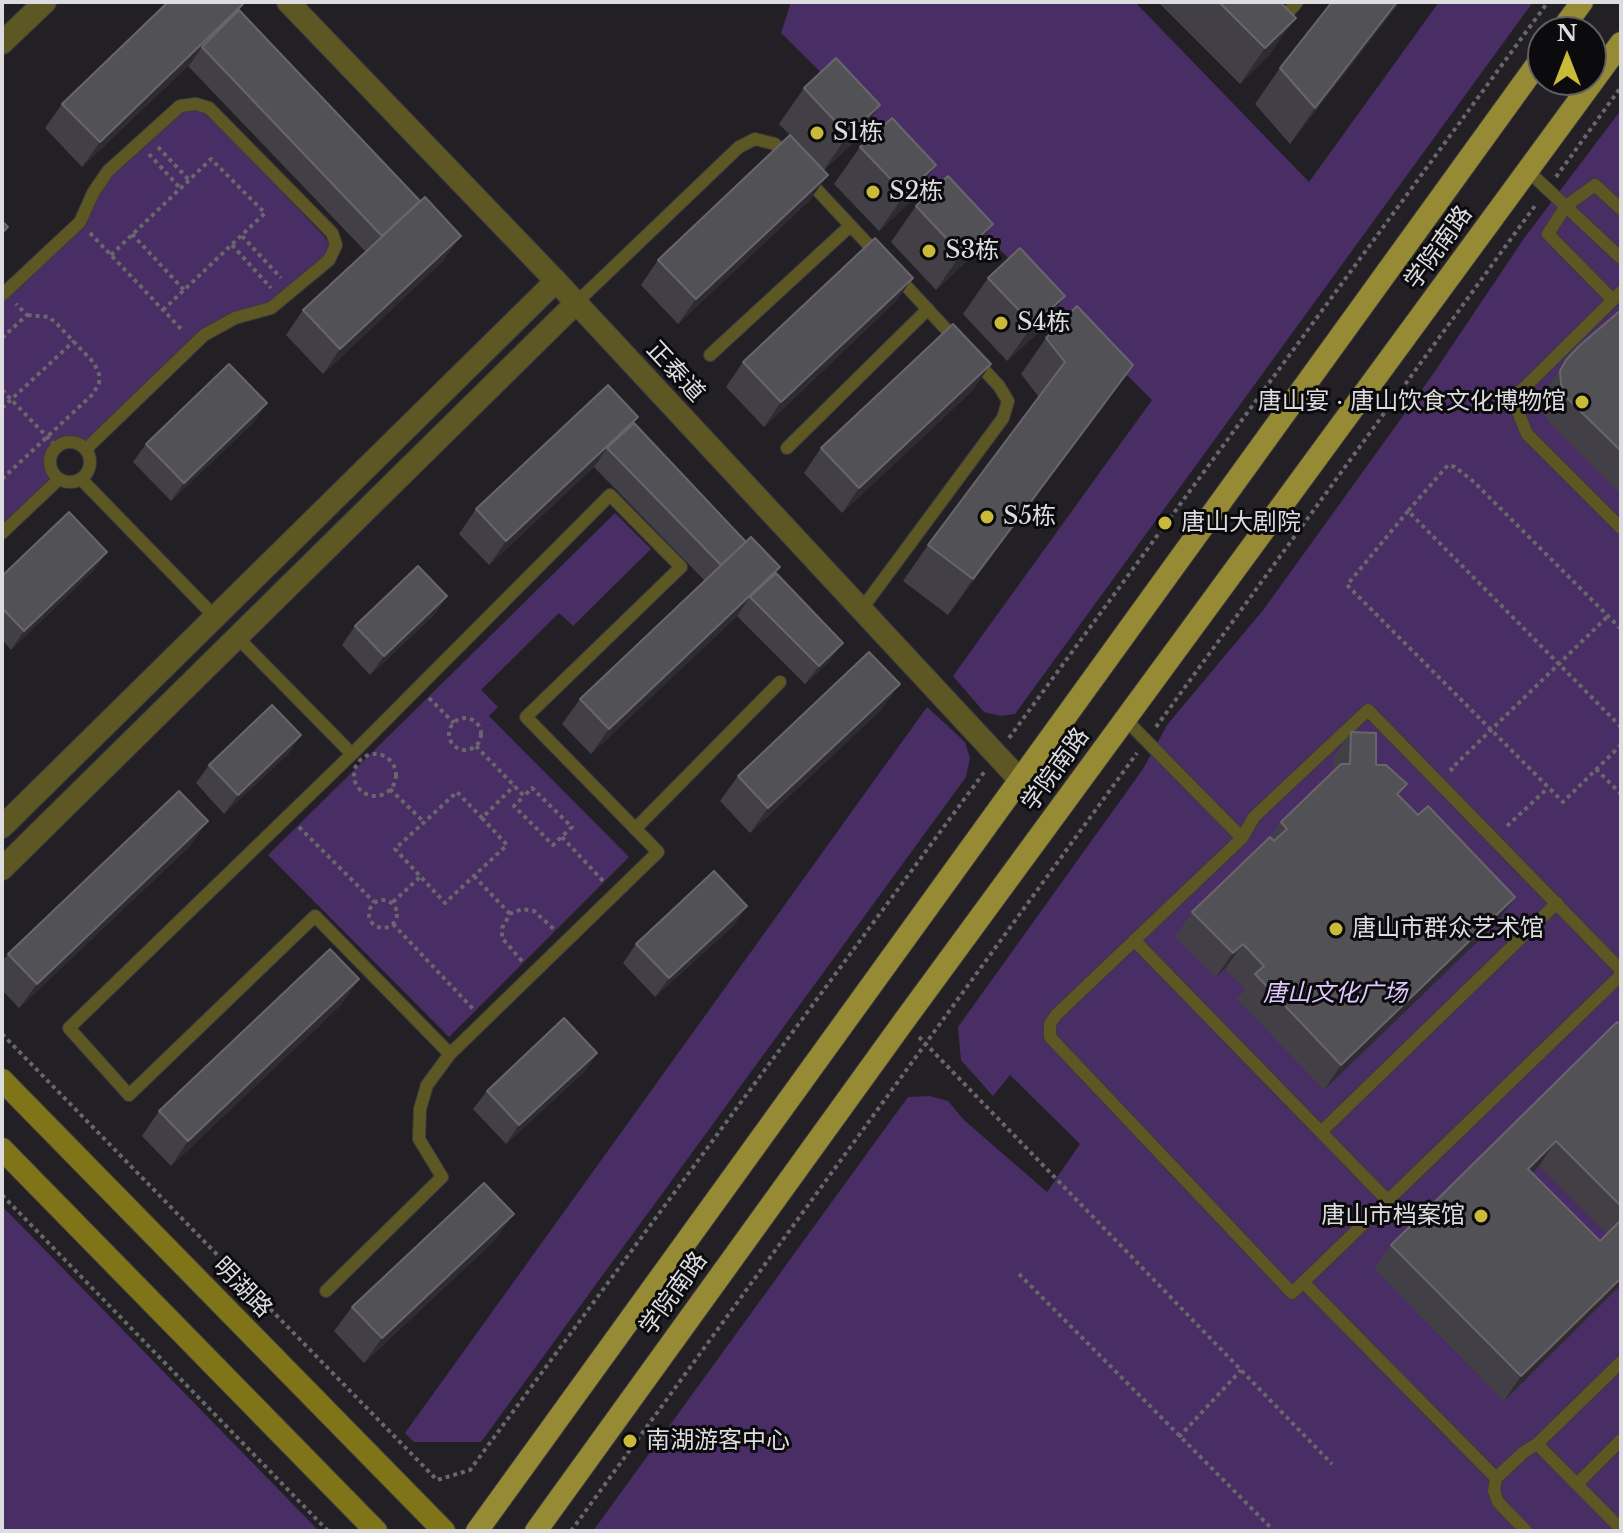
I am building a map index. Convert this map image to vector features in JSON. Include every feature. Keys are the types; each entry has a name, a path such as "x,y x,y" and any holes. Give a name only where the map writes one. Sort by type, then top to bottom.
{"main road":[{"name":"学院南路","path":"536,1531 904,1021 1621,43"},
{"name":"学院南路","path":"477,1531 1527,78"},
{"name":"明湖路","path":"2,1080 444,1531"},
{"path":"2,1149 376,1531"}],"street":[{"path":"2,43 45,2"},
{"name":"正泰道","path":"288,2 556,281 1020,780"},
{"path":"2,827 556,281"},
{"path":"2,869 576,303"}],"lane":[{"path":"1260,18 1268,21 1285,16 1297,2"},
{"path":"3,294 80,222 93,193 108,171 180,106 196,104 209,108 332,233 336,245 329,260 271,308 235,318 204,335 86,449"},
{"path":"576,303 739,147 755,139 775,144 999,386 1008,401 1003,418 861,610"},
{"path":"1527,170 1621,258"},
{"path":"1621,209 1595,185 1566,206 1548,234 1617,296 1521,391 1516,407 1527,434 1621,528"},
{"path":"710,355 850,226"},
{"path":"787,448 928,309"},
{"path":"69,442 86,449 90,469 81,479 68,482 59,479 50,464 57,447 69,442"},
{"path":"2,533 59,479"},
{"path":"81,479 215,617"},
{"path":"326,1291 442,1177 419,1139 420,1109 427,1085 450,1054 658,852 526,717 681,567 610,495 419,688 69,1028 129,1095 315,916 450,1054"},
{"path":"237,637 352,754"},
{"path":"635,829 780,682"},
{"path":"1368,710 1621,972 1292,1293 1050,1037 1050,1024 1056,1015 1242,838 1254,817 1368,710"},
{"path":"1125,719 1242,838"},
{"path":"1321,1132 1557,903"},
{"path":"1134,940 1388,1201"},
{"path":"1303,1282 1496,1478"},
{"path":"1526,1531 1498,1502 1494,1491 1496,1478 1537,1444 1621,1362"},
{"path":"1577,1484 1621,1440"},
{"path":"1537,1444 1621,1529"}],"path":[{"path":"2,1034 437,1480 470,1470 1548,2"},
{"path":"571,1531 1621,87"},
{"path":"144,139 189,180"},
{"path":"144,139 180,188"},
{"path":"111,255 211,159 265,213 163,310"},
{"path":"80,222 195,343"},
{"path":"132,234 184,290"},
{"path":"242,236 292,290"},
{"path":"232,245 281,299"},
{"path":"2,479 93,394 99,383 94,363 49,317 27,315 3,294"},
{"path":"2,338 27,315"},
{"path":"2,408 74,341"},
{"path":"2,390 57,447"},
{"path":"1621,629 1474,482 1448,465 1347,585 1563,802 1621,745"},
{"path":"1408,511 1621,727"},
{"path":"1461,778 1451,769 1608,616"},
{"path":"419,688 454,723"},
{"path":"1616,721 1621,716"},
{"path":"469,718 477,724 481,734 476,746 464,751 454,747 449,732 454,723 469,718"},
{"path":"476,746 524,796"},
{"path":"378,754 389,760 396,778 390,789 377,796 363,793 355,782 355,767 359,761 378,754"},
{"path":"1596,769 1621,794"},
{"path":"482,818 514,786"},
{"path":"532,788 572,827 553,845 514,806 524,796 532,788"},
{"path":"1499,817 1508,827 1548,788"},
{"path":"390,789 424,822"},
{"path":"457,792 482,818 507,845 445,903 395,849 457,792"},
{"path":"289,816 374,902"},
{"path":"562,837 608,886 593,901 600,908"},
{"path":"474,876 510,914"},
{"path":"392,903 420,877"},
{"path":"383,899 392,903 397,911 393,924 380,928 372,924 369,910 374,902 383,899"},
{"path":"533,973 502,938 502,928 510,914 522,909 534,911 565,942"},
{"path":"393,924 484,1021"},
{"path":"904,1021 1332,1464"},
{"path":"2,1195 328,1531"},
{"path":"1019,1274 1274,1531"},
{"path":"1179,1437 1241,1370"}],"green space":[{"path":"791,2 1135,2 1309,182 1439,2 1533,2 1015,714 1001,716 984,712 953,676 1152,400 781,33"},
{"path":"196,109 207,113 324,236 329,244 324,257 268,303 234,312 86,443 68,436 52,444 45,461 52,479 2,527 2,303 86,225 97,196 113,172 183,110"},
{"name":"唐山文化广场","path":"1621,110 1621,1531 593,1531 908,1097 930,1096 948,1101 964,1120 1047,1192 1080,1144 1010,1075 993,1096 961,1060 958,1027 1143,769 1167,725 1264,609 1431,377 1525,237"},
{"path":"615,513 651,549 573,626 559,613 481,690 498,707 489,716 629,857 449,1037 268,855"},
{"path":"927,707 965,742 970,758 966,777 481,1442 414,1442 405,1433"},
{"path":"2,1206 319,1531 2,1531"}],"building":[{"path":"168,2 243,4 100,142 62,104"},
{"path":"1219,2 1280,2 1296,18 1265,48"},
{"path":"1332,2 1397,2 1315,108 1280,68"},
{"path":"239,10 420,201 382,236 202,47"},
{"path":"836,58 880,105 848,135 804,88"},
{"path":"892,118 936,165 905,194 860,147"},
{"path":"790,135 828,175 696,299 658,260"},
{"path":"948,176 993,224 961,254 916,206"},
{"path":"425,197 461,236 340,349 303,310"},
{"path":"875,238 913,278 781,402 743,362"},
{"path":"1020,248 1065,296 1033,325 988,278"},
{"path":"1077,306 1133,365 973,579 928,545 1065,362 1046,338"},
{"path":"1621,310 1621,451 1566,397 1560,371 1579,346"},
{"path":"953,324 991,364 859,488 821,448"},
{"path":"229,364 267,403 184,483 146,444"},
{"path":"608,385 638,417 506,541 476,509"},
{"path":"634,423 746,542 721,565 607,448"},
{"path":"69,512 107,552 24,631 2,608 2,576"},
{"path":"751,537 780,567 609,729 580,699"},
{"path":"418,566 447,596 384,656 355,626"},
{"path":"776,573 843,643 819,666 750,597"},
{"path":"869,652 900,684 768,808 738,776"},
{"path":"272,705 301,735 238,795 209,765"},
{"name":"唐山市群众艺术馆","path":"1351,732 1376,733 1376,765 1386,765 1407,784 1397,794 1418,815 1428,806 1515,897 1341,1065 1255,974 1264,966 1243,944 1233,953 1192,912 1270,837 1274,841 1287,829 1281,822 1341,764 1350,764"},
{"path":"179,791 208,821 37,984 8,954"},
{"path":"714,871 747,906 669,978 636,944"},
{"path":"330,949 359,979 188,1141 159,1111"},
{"path":"564,1018 597,1053 519,1125 487,1091"},
{"name":"唐山市档案馆","path":"1617,1022 1621,1026 1621,1206 1556,1141 1528,1169 1600,1241 1621,1220 1621,1278 1521,1376 1391,1245"},
{"path":"484,1183 514,1214 382,1338 352,1307"}],"place":[{"name":"S1栋","path":"817,133"},
{"name":"S2栋","path":"873,192"},
{"name":"S3栋","path":"929,251"},
{"name":"S4栋","path":"1001,323"},
{"name":"唐山宴 · 唐山饮食文化博物馆","path":"1582,402"},
{"name":"S5栋","path":"987,517"},
{"name":"唐山大剧院","path":"1165,523"},
{"name":"唐山市群众艺术馆","path":"1336,929"},
{"name":"唐山市档案馆","path":"1481,1216"},
{"name":"南湖游客中心","path":"630,1441"}]}
